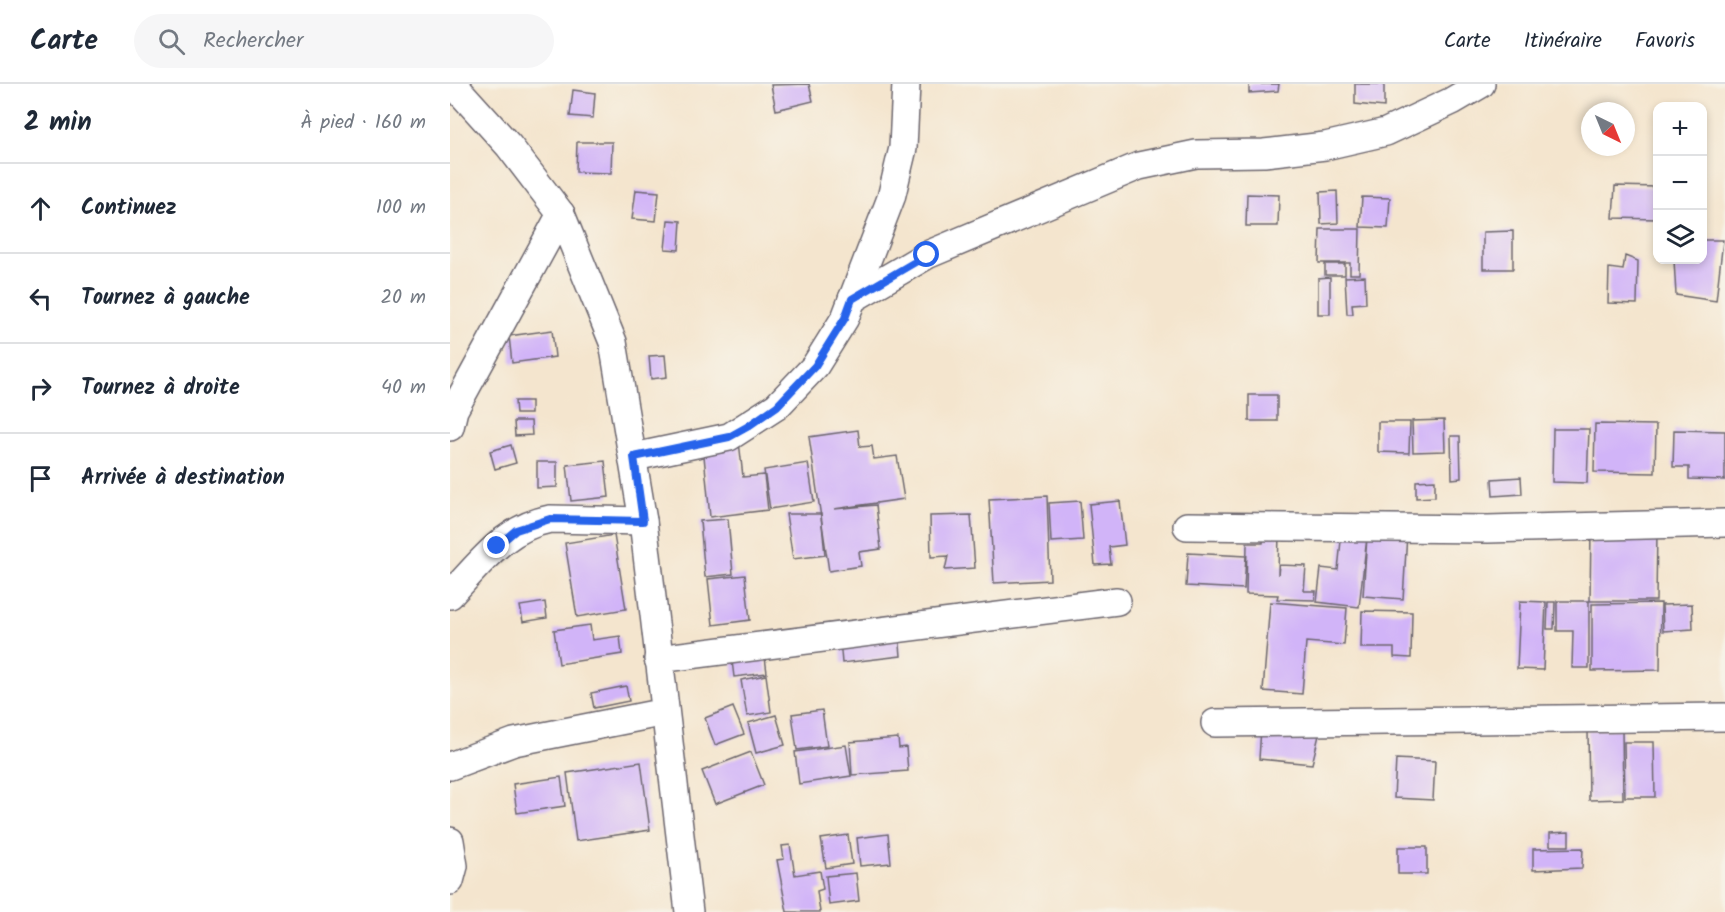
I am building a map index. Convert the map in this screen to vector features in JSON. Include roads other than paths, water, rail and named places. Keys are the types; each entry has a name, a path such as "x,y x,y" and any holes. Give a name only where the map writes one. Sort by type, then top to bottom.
{"street":[{"path":"453,84 509,147 561,214 613,342 643,521 689,912"},
{"path":"634,457 729,437 777,406 815,366 845,318 894,188 903,148 906,84"},
{"path":"852,299 927,255 1138,166 1196,154 1263,153 1325,146 1386,132 1452,101 1481,84"},
{"path":"450,427 454,410 561,214"},
{"path":"450,595 516,530 535,522 550,519 643,521"},
{"path":"1187,526 1488,529 1725,523"},
{"path":"658,660 1117,601"},
{"path":"450,766 514,742 665,712"},
{"path":"1215,723 1725,717"},
{"path":"450,841 454,866 450,881"}]}
